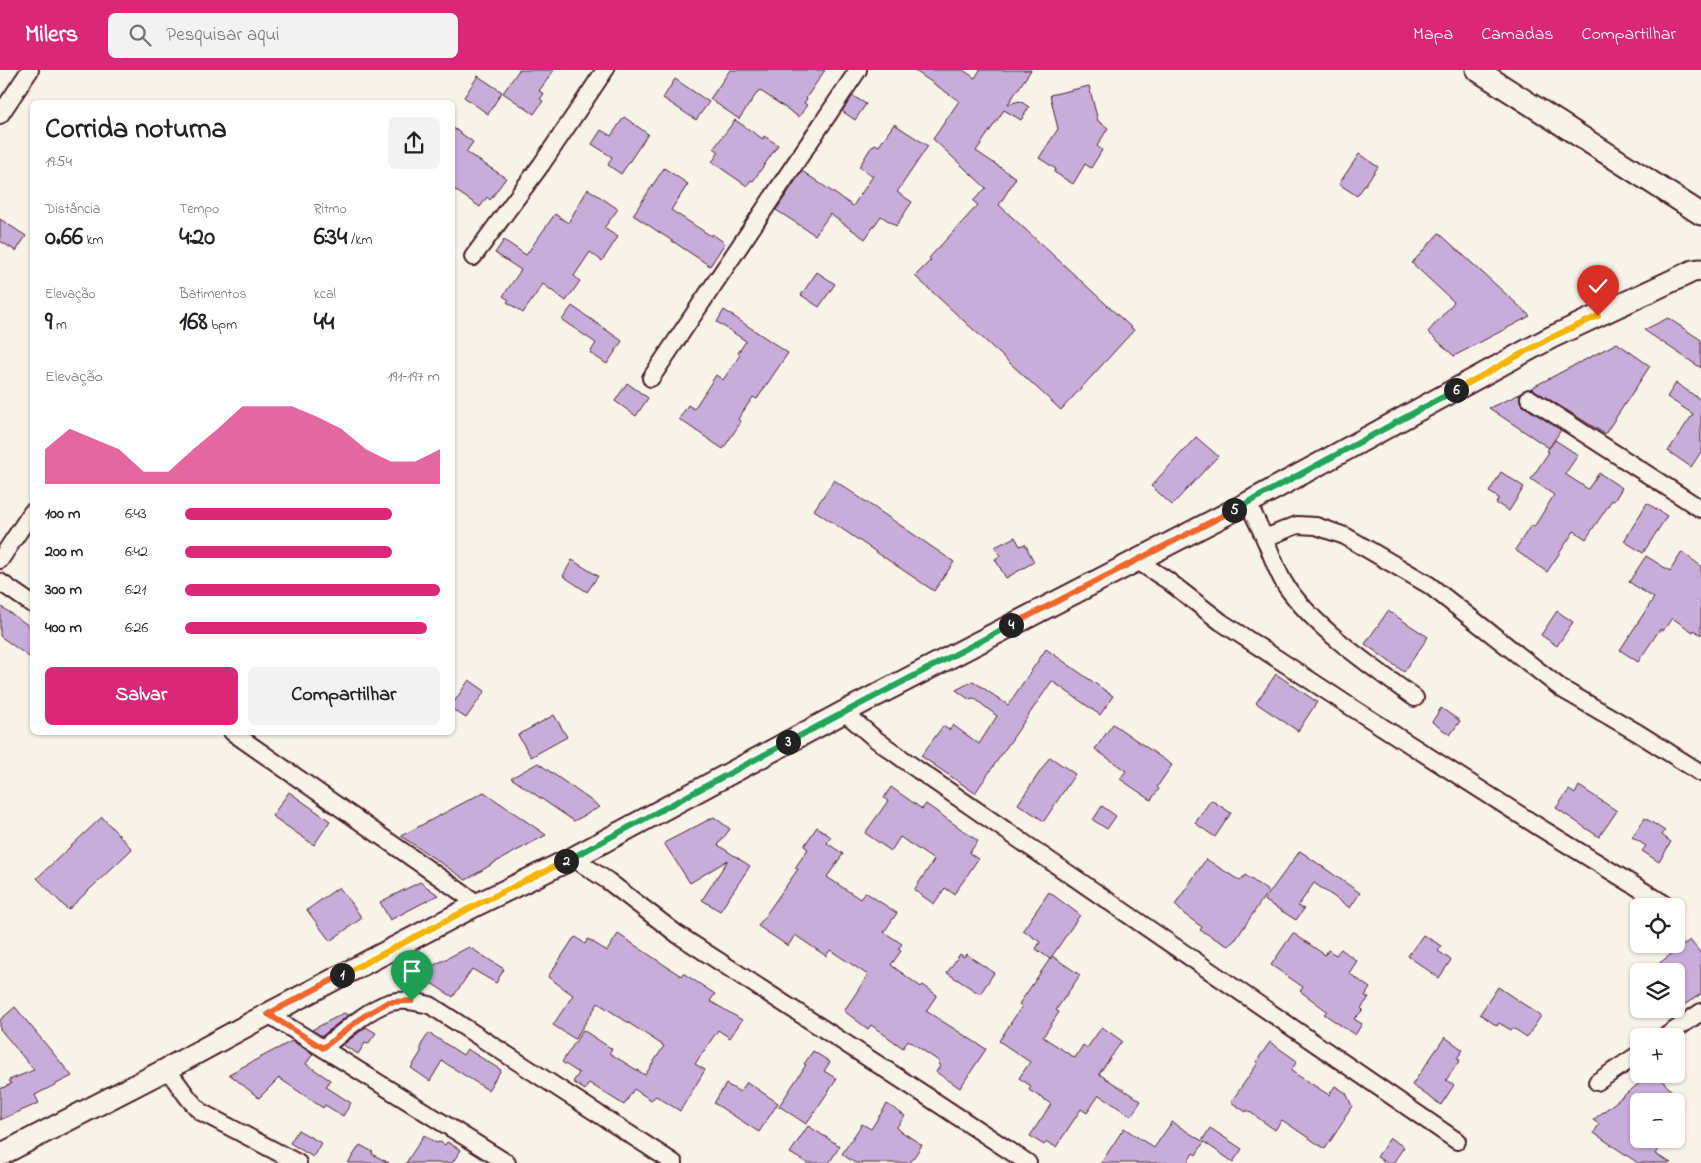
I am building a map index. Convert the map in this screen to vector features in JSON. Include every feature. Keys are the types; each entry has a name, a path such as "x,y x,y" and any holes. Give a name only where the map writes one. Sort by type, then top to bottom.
{"street":[{"path":"0,114 30,70"},
{"path":"473,257 541,165 605,70"},
{"path":"651,378 858,70"},
{"path":"1478,70 1701,214"},
{"path":"0,1155 478,904 573,858 844,712 1248,503 1550,338 1693,271 1701,270"},
{"path":"1529,398 1701,509"},
{"path":"1248,503 1265,538 1276,569 1297,600 1327,630 1354,653 1415,698"},
{"path":"0,560 30,515"},
{"path":"1265,538 1297,525 1316,526 1344,536 1429,585 1562,689 1638,732 1701,773"},
{"path":"1136,560 1222,622 1348,705 1539,827 1655,898"},
{"path":"0,582 30,603"},
{"path":"844,712 874,738 918,770 1457,1141"},
{"path":"236,735 478,904"},
{"path":"573,858 677,934 922,1092 1028,1163"},
{"path":"323,1048 364,1016 388,1002 412,1001 430,1005 674,1163"},
{"path":"1678,1028 1701,1012"},
{"path":"268,1014 507,1163"},
{"path":"1597,1082 1630,1060"},
{"path":"167,1069 201,1112 298,1163"}],"building":[{"path":"519,70 554,70 539,91 544,94 540,99 543,101 534,114 503,93"},
{"path":"730,70 825,70 806,98 804,103 807,105 799,117 759,90 739,119 710,99"},
{"path":"914,70 963,70 975,78 980,70 1031,70 1008,104 1020,101 1029,107 1021,120 1004,110 976,151 1016,178 999,205 1134,330 1061,410 915,276 978,205 973,201 986,188 933,139 959,101"},
{"path":"478,76 502,92 488,114 464,97"},
{"path":"675,79 709,102 696,120 663,98"},
{"path":"1089,86 1098,121 1108,128 1097,146 1102,150 1091,168 1085,164 1073,184 1054,172 1056,169 1039,158 1058,129 1050,95"},
{"path":"853,96 866,104 855,120 842,111"},
{"path":"624,117 648,134 621,174 608,165 612,157 592,144 601,130 611,136"},
{"path":"735,120 763,139 764,136 778,145 753,181 751,180 747,186 712,162 719,152 714,148"},
{"path":"894,124 928,146 897,192 912,202 896,226 881,216 865,239 830,214 815,235 776,210 802,171 853,206 873,176 859,167 870,149 875,144 879,146"},
{"path":"455,129 473,142 466,152 506,178 490,200 487,197 480,207 455,190"},
{"path":"1359,154 1378,167 1357,196 1339,184"},
{"path":"664,168 688,184 671,210 725,243 710,266 633,215"},
{"path":"588,189 618,209 604,228 618,237 602,261 590,252 574,276 580,281 566,301 543,284 523,313 507,302 509,300 503,296 521,270 495,253 504,240 526,255 555,214 568,223"},
{"path":"0,219 26,236 16,251 0,241"},
{"path":"1439,233 1530,316 1454,356 1428,332 1454,302 1412,263"},
{"path":"817,272 835,284 819,307 801,295"},
{"path":"572,306 622,341 607,364 590,353 596,343 562,320"},
{"path":"724,310 788,353 757,399 753,397 738,419 741,422 723,449 679,419 688,405 694,409 716,375 723,380 740,355 738,353 746,341 717,322"},
{"path":"1668,318 1701,340 1701,368 1644,330"},
{"path":"1617,343 1650,366 1605,434 1531,388"},
{"path":"627,383 648,398 636,416 615,401"},
{"path":"1676,383 1701,400 1701,452 1691,467 1668,451 1693,414 1667,397"},
{"path":"1520,394 1520,402 1523,406 1561,430 1549,448 1489,408"},
{"path":"1196,437 1218,456 1172,505 1151,486"},
{"path":"1555,440 1578,455 1565,474 1588,489 1599,473 1622,488 1586,539 1574,531 1547,572 1515,550 1531,525 1534,527 1554,495 1531,479"},
{"path":"1501,472 1524,487 1509,511 1496,503 1499,498 1489,492"},
{"path":"834,480 954,562 934,591 814,510"},
{"path":"1647,503 1667,516 1643,553 1624,541"},
{"path":"1015,537 1020,546 1025,544 1034,562 1006,578 995,559 1000,556 995,547"},
{"path":"1682,552 1701,566 1701,635 1672,618 1663,631 1660,629 1638,662 1620,650 1654,598 1629,582 1646,556 1670,571"},
{"path":"572,560 598,576 587,592 563,576"},
{"path":"0,606 30,627 30,658 0,636"},
{"path":"1388,611 1428,637 1404,672 1365,644"},
{"path":"1557,611 1573,622 1557,646 1541,635"},
{"path":"1046,649 1113,696 1100,715 1052,681 975,793 921,756 943,726 949,730 953,725 979,744 997,716 974,698 970,700 956,690 973,681 1008,705"},
{"path":"1276,674 1317,702 1298,731 1256,703"},
{"path":"469,680 485,691 466,718 455,711 455,701"},
{"path":"1441,708 1460,721 1450,735 1432,722"},
{"path":"554,715 567,737 531,757 518,735"},
{"path":"1113,724 1172,765 1157,787 1159,789 1151,800 1120,779 1126,771 1095,749"},
{"path":"1050,757 1075,774 1044,821 1018,804"},
{"path":"538,763 600,807 574,821 511,778"},
{"path":"1579,786 1617,811 1599,837 1556,808 1569,790 1575,794"},
{"path":"891,787 922,809 926,804 978,841 969,853 978,859 964,880 954,894 945,888 934,904 914,890 934,860 900,837 891,851 865,833 888,801 884,798"},
{"path":"289,792 330,821 314,845 272,816"},
{"path":"484,792 546,835 466,880 401,836"},
{"path":"1211,800 1231,813 1215,837 1195,823"},
{"path":"1102,806 1116,816 1107,829 1093,820"},
{"path":"102,817 132,849 68,910 37,878"},
{"path":"714,817 730,829 718,845 750,866 720,911 702,900 728,860 690,883 664,843"},
{"path":"1645,818 1665,831 1662,835 1671,842 1659,862 1642,851 1646,846 1632,837"},
{"path":"817,827 831,837 827,843 843,854 827,877 860,899 865,892 897,913 884,932 902,944 898,949 901,951 891,965 921,987 923,985 937,995 926,1011 986,1049 960,1088 936,1072 940,1062 908,1040 903,1048 871,1025 868,1029 844,1011 868,975 830,950 826,956 795,935 788,946 758,926 798,869 795,868 808,849 804,846"},
{"path":"1300,851 1360,893 1350,908 1314,883 1298,906 1304,909 1296,920 1264,900"},
{"path":"1206,859 1240,881 1245,875 1268,891 1236,939 1228,946 1200,930 1202,927 1175,905"},
{"path":"420,882 438,895 390,920 380,902"},
{"path":"339,887 362,918 330,941 307,910"},
{"path":"1049,892 1080,915 1050,959 1036,949 1040,942 1023,930"},
{"path":"1293,933 1325,955 1328,950 1336,955 1341,949 1357,961 1349,973 1370,988 1365,996 1369,998 1361,1008 1363,1010 1354,1019 1362,1024 1355,1035 1324,1014 1327,1011 1300,991 1303,987 1271,965"},
{"path":"618,934 681,976 683,973 715,994 710,1001 742,1020 730,1038 718,1030 695,1064 705,1070 680,1111 656,1096 651,1100 634,1089 624,1105 589,1083 585,1090 573,1082 579,1073 562,1062 583,1030 612,1049 609,1053 645,1075 664,1046 598,1003 575,1039 553,1025 573,995 548,977 573,939 576,937 585,944 588,939 607,951"},
{"path":"1423,935 1442,946 1438,951 1451,960 1439,978 1408,956"},
{"path":"1690,940 1701,954 1701,994 1685,1004 1685,963 1660,963 1673,953 1685,953 1685,944"},
{"path":"469,947 504,969 496,983 472,969 453,997 417,974"},
{"path":"960,954 964,957 966,954 994,973 980,994 947,973"},
{"path":"1052,956 1080,975 1056,1010 1059,1012 1043,1037 1075,1058 1083,1045 1087,1048 1102,1027 1122,1041 1099,1074 1141,1101 1131,1116 1099,1095 1087,1113 1081,1109 1056,1147 1047,1142 1044,1145 1030,1136 1051,1104 1029,1090 1031,1086 1019,1078 1030,1062 999,1041 1022,1006 1019,1004"},
{"path":"1498,987 1541,1016 1527,1037 1513,1028 1511,1030 1499,1023 1497,1026 1480,1014"},
{"path":"15,1007 72,1076 35,1095 39,1103 0,1120 0,1089 11,1084 9,1080 34,1070 0,1029 0,1020"},
{"path":"344,1013 348,1015 322,1036 312,1030"},
{"path":"366,1027 376,1033 368,1044 365,1043 358,1054 343,1045"},
{"path":"429,1033 463,1055 467,1049 501,1070 488,1090 442,1061 430,1081 411,1068 421,1052 421,1045"},
{"path":"1445,1037 1463,1050 1457,1058 1460,1060 1446,1080 1454,1085 1441,1105 1412,1085"},
{"path":"292,1041 313,1054 306,1064 330,1080 326,1087 351,1103 343,1116 325,1105 323,1108 279,1078 259,1098 229,1074"},
{"path":"1270,1042 1297,1061 1291,1071 1329,1095 1335,1086 1346,1093 1352,1106 1325,1149 1282,1120 1275,1130 1247,1110 1246,1112 1231,1102"},
{"path":"813,1051 830,1062 824,1071 837,1079 806,1124 779,1106"},
{"path":"747,1082 778,1103 759,1132 714,1103 726,1084 740,1092"},
{"path":"1640,1083 1665,1083 1673,1093 1630,1093 1630,1148 1659,1148 1655,1154 1671,1163 1638,1163 1594,1133 1599,1124 1593,1120"},
{"path":"887,1104 905,1116 896,1128 922,1145 910,1163 855,1163 842,1154 862,1124 871,1129"},
{"path":"1172,1122 1202,1141 1210,1128 1242,1149 1233,1162 1204,1142 1196,1155 1193,1153 1187,1163 1101,1163 1124,1128 1154,1148"},
{"path":"808,1126 840,1146 829,1163 807,1163 790,1153"},
{"path":"298,1130 321,1143 313,1157 290,1143"},
{"path":"424,1135 436,1143 440,1142 445,1145 447,1142 461,1150 452,1163 406,1163"},
{"path":"1390,1138 1404,1147 1393,1163 1387,1163 1377,1157"},
{"path":"360,1145 373,1152 372,1154 389,1163 348,1163"}],"route":[{"path":"412,1001 388,1002 364,1016 323,1048 268,1014 478,904 573,858 844,712 1248,503 1550,338 1598,316"}]}
